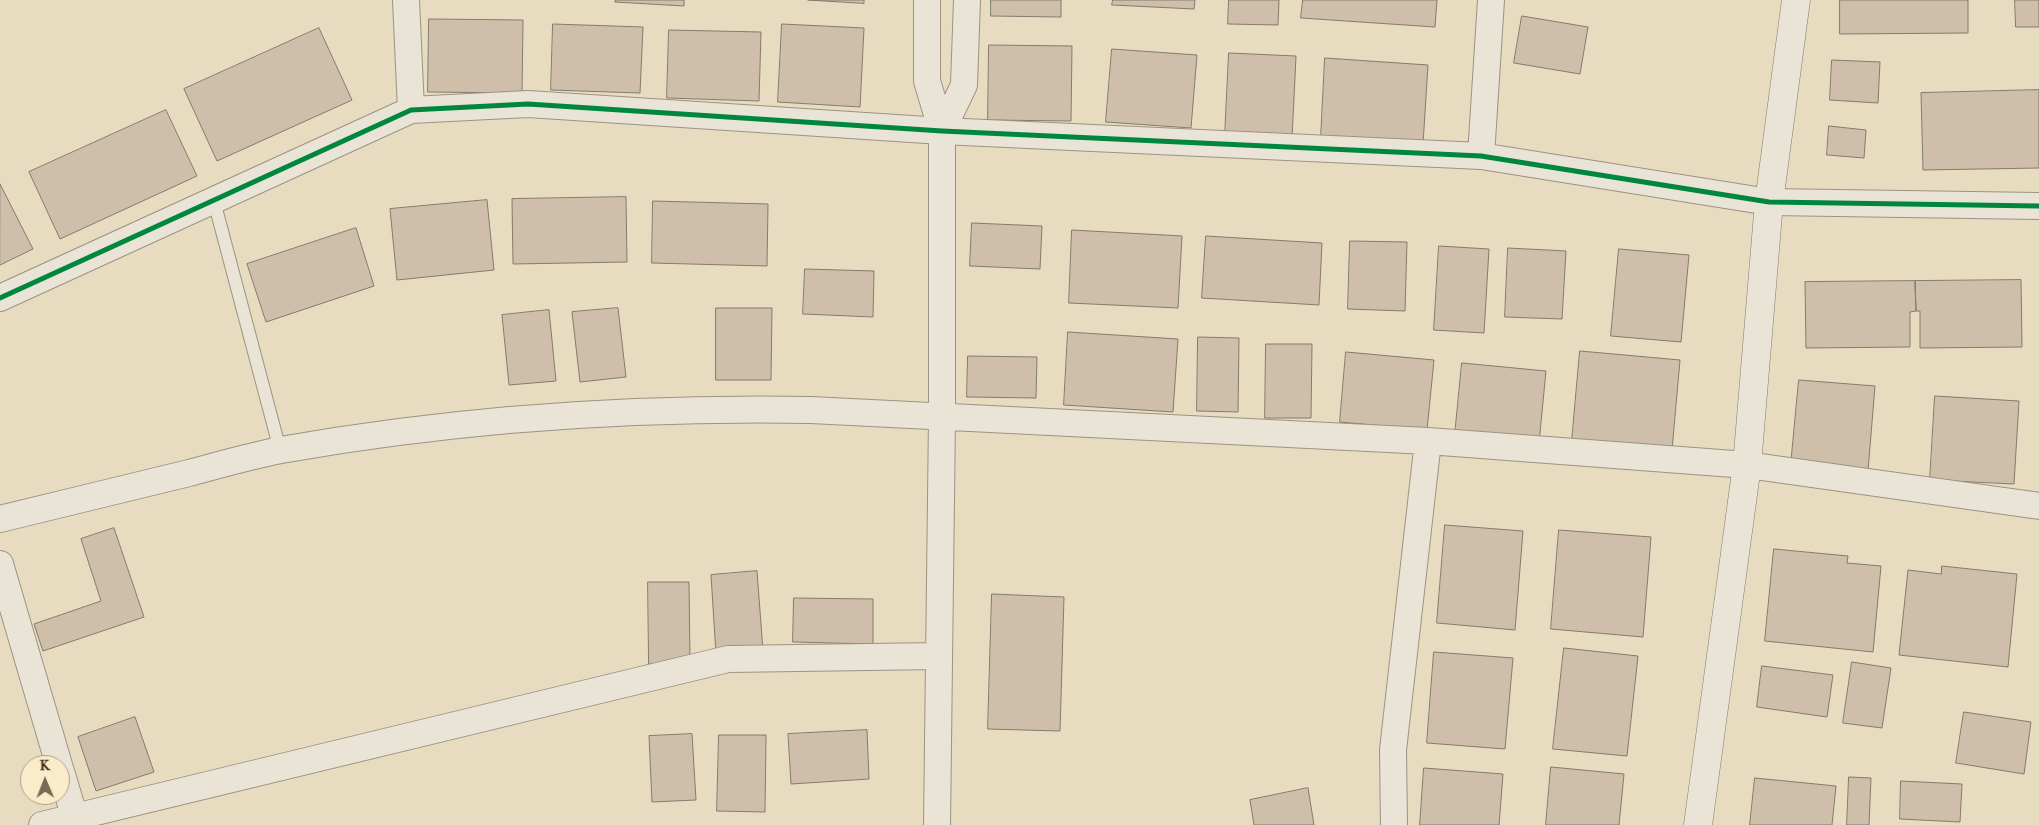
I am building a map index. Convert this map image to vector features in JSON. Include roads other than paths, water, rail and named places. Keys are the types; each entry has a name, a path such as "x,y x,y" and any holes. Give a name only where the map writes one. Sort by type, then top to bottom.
{"street":[{"path":"406,0 411,110"},
{"path":"927,0 927,81 942,132 942,417 937,825"},
{"path":"942,132 964,85 967,0"},
{"path":"1481,156 1491,0"},
{"path":"1698,825 1747,465 1769,202 1796,0"},
{"path":"0,298 411,110 528,104 942,132 1481,156 1769,202 2039,206"},
{"path":"0,519 280,450 435,428 541,417 642,410 811,410 1428,441 1747,465 2039,506"},
{"path":"1394,825 1393,750 1428,441"},
{"path":"0,564 57,755"},
{"path":"42,825 76,821 728,659 939,656"},
{"path":"70,800 76,821"}],"lane":[{"path":"214,200 280,450"}]}
